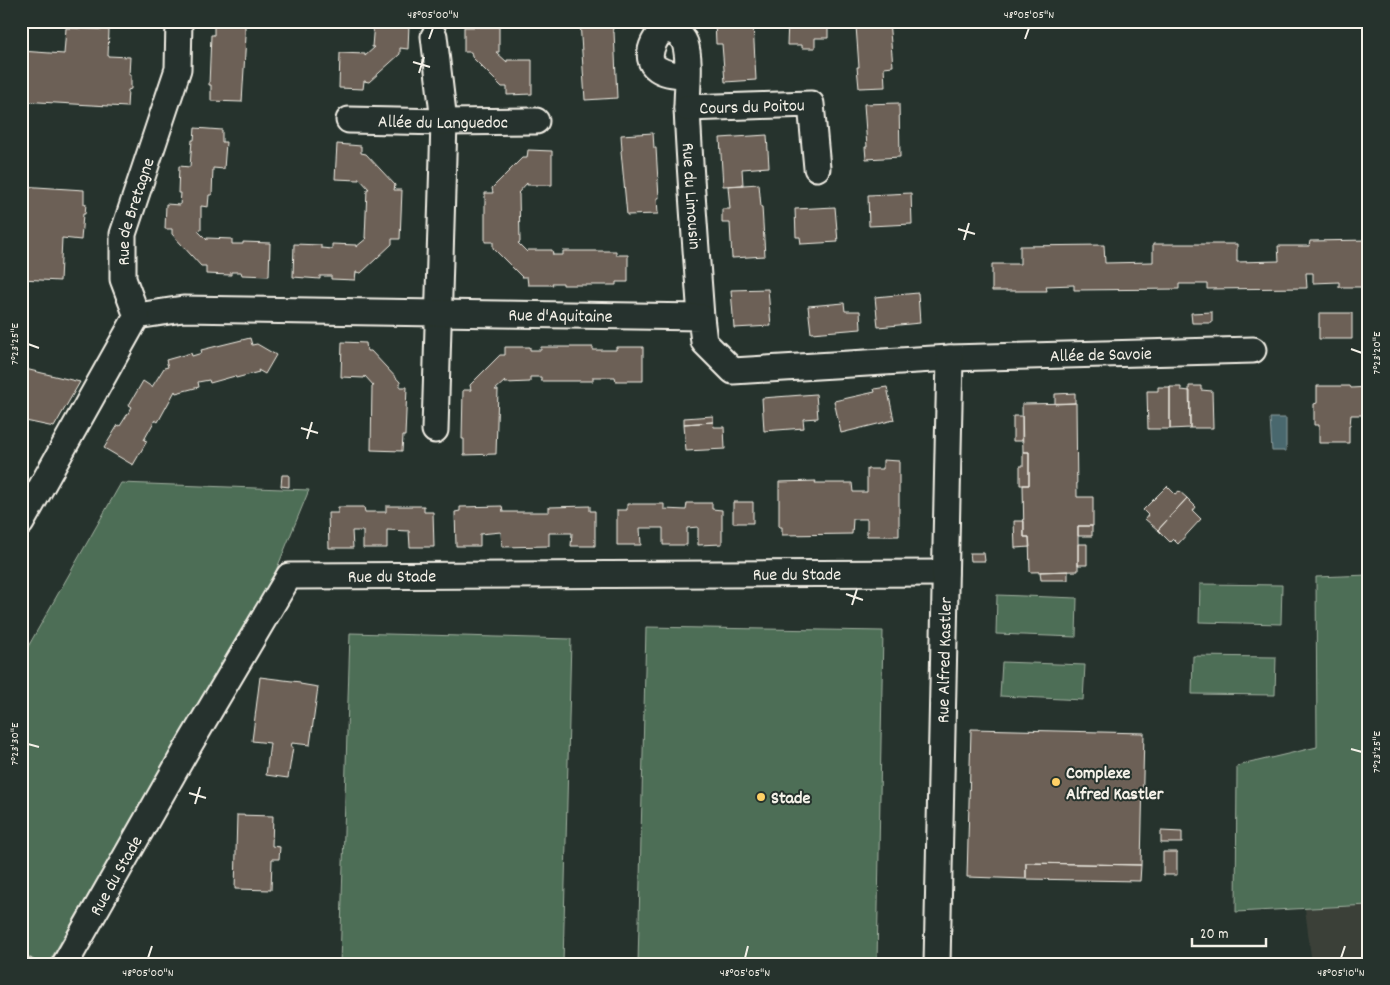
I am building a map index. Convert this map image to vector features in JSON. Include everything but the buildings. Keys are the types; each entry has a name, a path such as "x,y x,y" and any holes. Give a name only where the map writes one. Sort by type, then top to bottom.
{"street":[{"name":"Rue de Bretagne","path":"137,316 123,279 122,234 178,69 179,21"},
{"path":"434,36 444,122 435,430"},
{"name":"Rue du Limousin","path":"687,75 701,317"},
{"name":"Cours du Poitou","path":"688,108 811,104 817,168"},
{"name":"Allée du Languedoc","path":"349,120 536,121"},
{"name":"Rue d'Aquitaine","path":"137,316 183,310 701,317"},
{"path":"21,523 137,316"},
{"path":"701,317 704,342 733,370 950,358"},
{"name":"Allée de Savoie","path":"950,358 1252,350"},
{"name":"Rue Alfred Kastler","path":"937,964 950,358"},
{"name":"Rue du Stade","path":"65,964 188,747 289,576 945,573"}],"shaded area":[{"path":"1369,905 1369,964 1312,964 1305,909"}],"green space":[{"path":"121,483 309,490 275,573 48,964 21,964 21,659"},
{"path":"1369,575 1369,905 1236,912 1237,766 1317,747 1316,577"},
{"path":"1200,584 1282,585 1281,624 1199,622"},
{"path":"997,595 1077,598 1076,637 996,634"},
{"name":"Stade","path":"646,627 883,631 877,964 638,964"},
{"path":"350,633 571,639 563,964 340,964"},
{"path":"1193,656 1276,657 1275,695 1192,694"},
{"path":"1002,662 1085,665 1083,700 1000,696"}],"water":[{"path":"1270,418 1286,418 1286,451 1272,451"}],"place":[{"name":"Complexe Alfred Kastler","path":"1056,782"},
{"name":"Stade","path":"761,797"}]}
